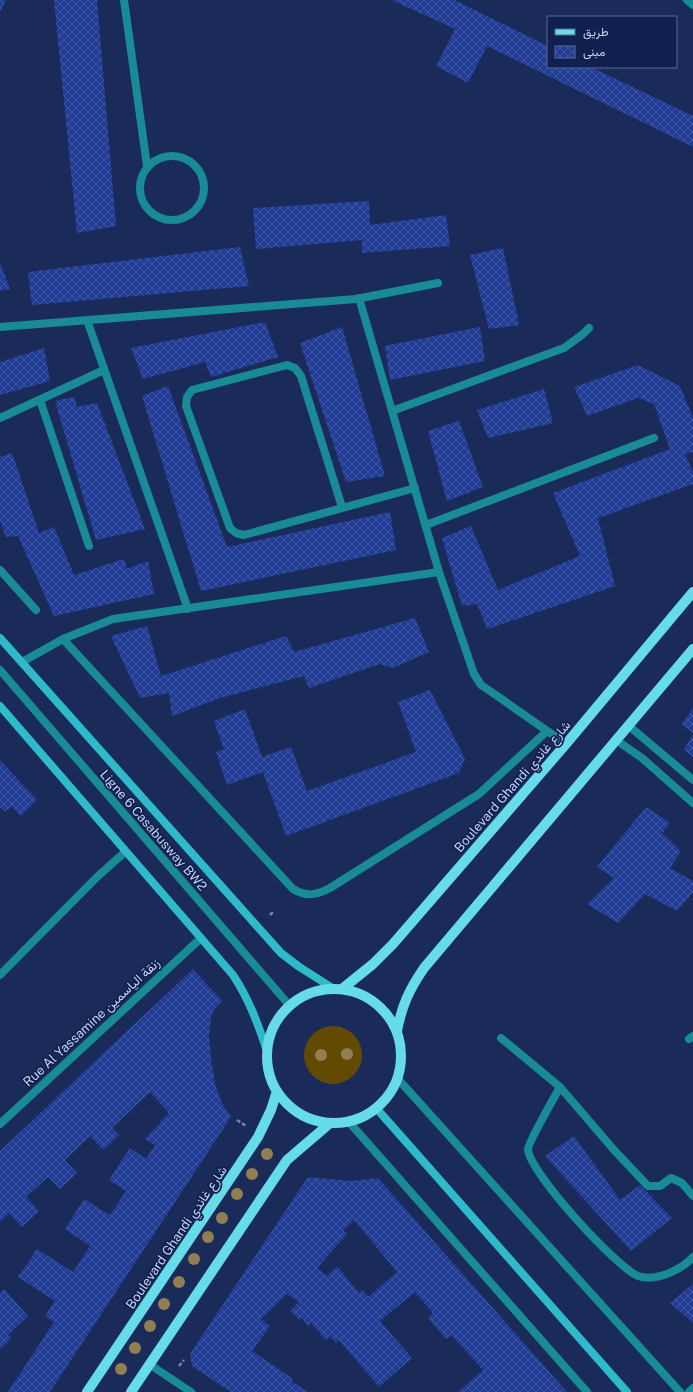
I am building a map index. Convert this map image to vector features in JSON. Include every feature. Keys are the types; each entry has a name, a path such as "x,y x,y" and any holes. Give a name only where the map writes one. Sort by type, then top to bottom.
{"main road":[{"name":"Boulevard Ghandi شارع غاندي","path":"338,989 373,964 393,944 566,744 693,592"},
{"path":"0,638 281,953 298,966 338,989 358,993 372,1000 389,1017 397,1031 402,1055 398,1079 391,1093 377,1109 359,1119 349,1122 329,1124 318,1122 299,1114 287,1104 277,1091 270,1072 268,1052 269,1041 276,1022 290,1006 310,993 338,989"},
{"path":"397,1031 401,1009 406,996 424,968 693,649"},
{"path":"0,706 200,939 233,975 245,993 253,1010 268,1052"},
{"name":"Boulevard Ghandi شارع غاندي","path":"87,1392 258,1137 271,1110 277,1091"},
{"path":"377,1109 627,1392"},
{"path":"131,1392 287,1160 329,1124"}],"street":[{"path":"124,0 147,166 139,186 141,197 145,206 153,214 162,219 173,220 188,215 199,205 203,195 203,184 201,174 195,165 186,159 176,156 165,156 155,160 147,166"},
{"path":"687,0 693,5"},
{"path":"0,327 359,298 438,283"},
{"path":"359,298 439,572 474,674 486,688 566,744"},
{"path":"87,320 188,609"},
{"path":"392,411 564,348 589,328"},
{"path":"342,507 301,376 295,368 287,365 192,390 187,397 186,406 230,528 236,533 244,534 415,488"},
{"path":"0,418 104,370"},
{"path":"40,400 89,546"},
{"path":"426,525 654,438"},
{"path":"0,570 36,610"},
{"path":"22,662 62,638 113,619 439,572"},
{"path":"62,638 293,889 301,894 309,895 330,888 479,794 547,731"},
{"name":"Ligne 6 Casabusway BW2","path":"0,670 290,1006"},
{"path":"628,726 693,780"},
{"path":"616,740 642,758 693,804"},
{"path":"0,975 97,877 125,852"},
{"name":"Rue Al Yassamine زنقة الياسمين","path":"0,1124 200,939"},
{"path":"501,1038 560,1087 614,1150 648,1186 660,1186 671,1178 682,1183 693,1196"},
{"path":"398,1079 680,1392"},
{"path":"560,1087 528,1148 529,1159 557,1196 604,1249 625,1268 639,1276 657,1278 686,1264 693,1257"},
{"path":"349,1122 586,1392"},
{"path":"149,1364 191,1392"},
{"path":"689,1392 693,1388"}],"path":[{"path":"270,915 274,911"},
{"path":"237,1120 246,1127"},
{"path":"179,1366 184,1360"}],"shaded area":[{"path":"333,1026 349,1031 357,1039 362,1055 357,1071 349,1079 333,1084 317,1079 309,1071 304,1055 309,1039 317,1031"}],"building":[{"path":"0,0 6,0 0,12"},
{"path":"54,0 97,0 116,226 77,233"},
{"path":"392,0 454,0 547,46 547,68 593,68 693,116 693,147 487,46 468,83 436,66 455,29"},
{"path":"369,201 370,225 446,215 450,246 362,253 362,240 256,249 253,208"},
{"path":"240,247 249,286 32,305 28,272"},
{"path":"503,248 519,325 489,329 470,255"},
{"path":"0,263 10,289 0,291"},
{"path":"265,322 278,357 211,377 205,362 143,379 131,348"},
{"path":"342,327 385,476 346,482 300,343"},
{"path":"480,327 485,361 390,380 385,346"},
{"path":"44,348 50,381 0,395 0,362"},
{"path":"638,365 680,386 693,418 693,452 685,454 693,472 693,484 598,518 615,586 487,629 477,604 462,606 442,538 471,526 498,590 580,556 553,493 670,449 654,404 638,398 587,416 574,387"},
{"path":"168,386 227,547 390,512 396,550 201,591 142,396"},
{"path":"544,389 553,423 488,438 477,410"},
{"path":"74,397 77,407 97,403 145,529 96,540 55,401"},
{"path":"459,421 483,487 447,501 428,431"},
{"path":"12,453 39,533 54,527 74,575 124,559 127,569 148,561 154,594 54,616 18,536 6,537 0,521 0,457"},
{"path":"415,618 429,652 393,668 380,664 309,688 304,676 220,698 172,716 169,693 140,698 111,636 147,626 161,676 286,636 294,652"},
{"path":"430,690 465,759 459,773 286,836 263,772 227,785 216,752 224,749 214,721 245,709 262,757 291,747 307,791 416,752 398,702"},
{"path":"693,708 693,733 682,724"},
{"path":"693,734 693,757 684,750"},
{"path":"0,760 37,800 21,816 11,806 5,812 0,807"},
{"path":"646,807 670,823 662,833 681,851 670,868 693,881 693,892 677,911 645,894 618,923 587,904 614,878 597,867"},
{"path":"193,969 222,1001 213,1011 209,1036 215,1084 222,1103 231,1117 50,1392 8,1392 54,1322 45,1316 55,1301 18,1277 37,1249 73,1272 90,1246 65,1229 84,1199 110,1215 126,1191 109,1180 130,1148 146,1159 155,1145 145,1139 169,1113 150,1092 112,1128 119,1135 103,1150 90,1136 65,1160 77,1173 60,1189 48,1177 26,1197 39,1211 22,1227 9,1213 0,1222 0,1151"},
{"path":"574,1136 620,1200 640,1185 672,1218 631,1251 545,1156"},
{"path":"308,1177 352,1181 378,1178 567,1392 458,1392 483,1370 451,1335 446,1339 428,1318 433,1313 415,1292 380,1321 412,1358 379,1387 339,1340 336,1343 330,1336 326,1340 311,1323 308,1326 302,1318 299,1320 290,1311 299,1302 287,1294 261,1319 270,1326 252,1351 293,1379 291,1381 308,1392 231,1392 192,1366 190,1354","holes":["354,1220 397,1272 368,1297 362,1290 359,1293 337,1266 327,1276 317,1268 347,1234 343,1231"]},
{"path":"693,1284 693,1323 670,1303"},
{"path":"4,1289 28,1316 8,1335 11,1339 0,1349 0,1293"}]}
